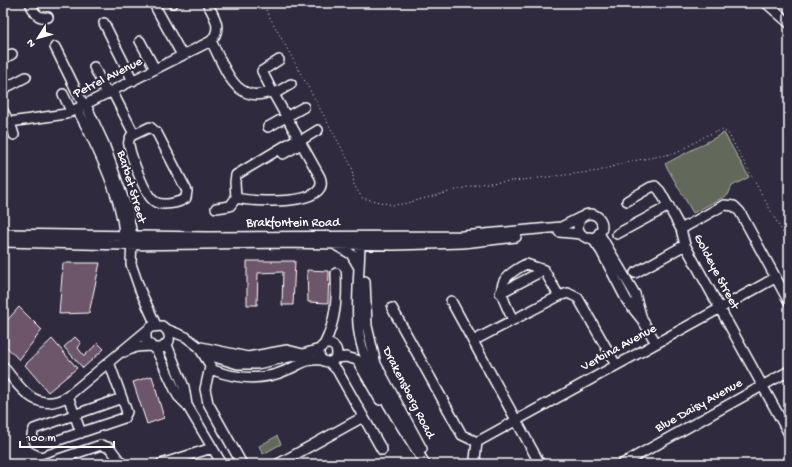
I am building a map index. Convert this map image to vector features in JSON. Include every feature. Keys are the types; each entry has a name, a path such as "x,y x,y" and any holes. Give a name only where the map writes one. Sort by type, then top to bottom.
{"street":[{"path":"30,3 37,15 41,18 48,17"},
{"path":"207,3 217,20 213,37 233,82 240,91 258,96 273,92 291,84"},
{"path":"766,3 789,23"},
{"path":"156,8 180,56"},
{"path":"104,26 132,82"},
{"path":"164,29 180,56"},
{"name":"Petrel Avenue","path":"7,123 53,121 132,82 213,37"},
{"path":"140,40 155,69"},
{"path":"55,51 80,108"},
{"path":"3,59 12,54"},
{"path":"236,198 298,200 320,190 323,183 286,117 262,70 279,60"},
{"path":"94,67 134,134"},
{"path":"3,88 26,76"},
{"path":"63,94 80,108"},
{"path":"268,127 304,107"},
{"name":"Barbet Street","path":"80,108 99,142 119,204 128,240 130,274 150,329"},
{"path":"3,112 14,135"},
{"path":"150,127 155,130 187,191 187,195 183,200 159,204 151,199 128,144 131,136 134,134 150,127"},
{"path":"216,208 230,206 236,198 236,175 318,130"},
{"path":"283,154 300,141"},
{"path":"627,201 655,186 669,206 682,229"},
{"name":"Goldeye Street","path":"789,302 740,212 734,206 724,205 682,229 685,244 789,434"},
{"path":"617,234 669,206"},
{"path":"585,236 594,237 599,233 602,227 598,217 591,214 581,218 578,227 585,236 597,245 627,301 643,321 656,343"},
{"name":"Brakfontein Road","path":"473,239 561,227 581,218"},
{"name":"Brakfontein Road","path":"3,242 128,240 473,239 564,231 585,236"},
{"path":"599,233 635,294 643,321"},
{"name":"Brakfontein Road","path":"3,234 128,240 324,243 362,240"},
{"name":"Drakensberg Road","path":"362,240 358,325 362,343 376,380 406,434 425,464"},
{"name":"Drakensberg Road","path":"362,240 366,326 376,364 431,464"},
{"path":"324,243 341,247 351,254 356,260 360,276"},
{"path":"635,273 685,244"},
{"path":"513,320 500,293 501,286 514,271 526,264 544,270 559,296"},
{"path":"500,293 544,270"},
{"path":"336,273 337,300 331,331 325,346 319,355 330,360 337,370 382,450"},
{"name":"Verbina Avenue","path":"477,442 775,278"},
{"path":"473,341 559,296 568,293 578,298 616,365"},
{"path":"450,301 540,464"},
{"path":"392,308 462,435 477,442 475,459 478,464"},
{"path":"150,329 146,340 153,348 178,396 187,404 222,464"},
{"path":"3,366 24,393 31,398 48,403 56,402 68,396 126,347 150,329 166,329 186,337 204,348 218,349 248,357 287,350 303,354 325,346 337,352 330,360"},
{"path":"166,329 169,334 168,343 184,387 187,404"},
{"path":"117,355 136,347 153,348 186,337"},
{"path":"197,345 213,370 230,375 252,378 283,372 304,361 352,358 361,363 380,399 406,434"},
{"path":"109,362 122,398 127,412 124,418 41,446 35,443 32,435 34,429 122,398"},
{"path":"210,367 205,389 208,403 242,464"},
{"name":"Blue Daisy Avenue","path":"622,464 789,371"},
{"path":"68,396 81,433"},
{"path":"278,464 363,417"},
{"path":"44,464 101,445 110,448 122,464"},
{"path":"162,464 212,448"}],"path":[{"path":"262,3 352,168 354,184 362,198 393,205 403,204 478,184 530,180 599,171 627,162 676,153 707,136 722,130 728,133 789,244"}],"green space":[{"path":"724,133 749,177 732,186 728,195 693,213 665,164"},
{"path":"277,436 281,444 263,454 259,446"}],"building":[{"path":"247,261 295,261 293,305 282,305 283,272 258,273 257,305 247,305"},
{"path":"63,263 100,263 89,313 59,314"},
{"path":"307,270 329,271 328,303 308,302"},
{"path":"19,307 42,330 19,360 3,343 3,325"},
{"path":"75,337 81,343 78,348 84,356 98,343 104,349 83,368 64,347"},
{"path":"52,339 77,368 48,392 25,365"},
{"path":"152,376 164,418 147,424 133,382"}]}
